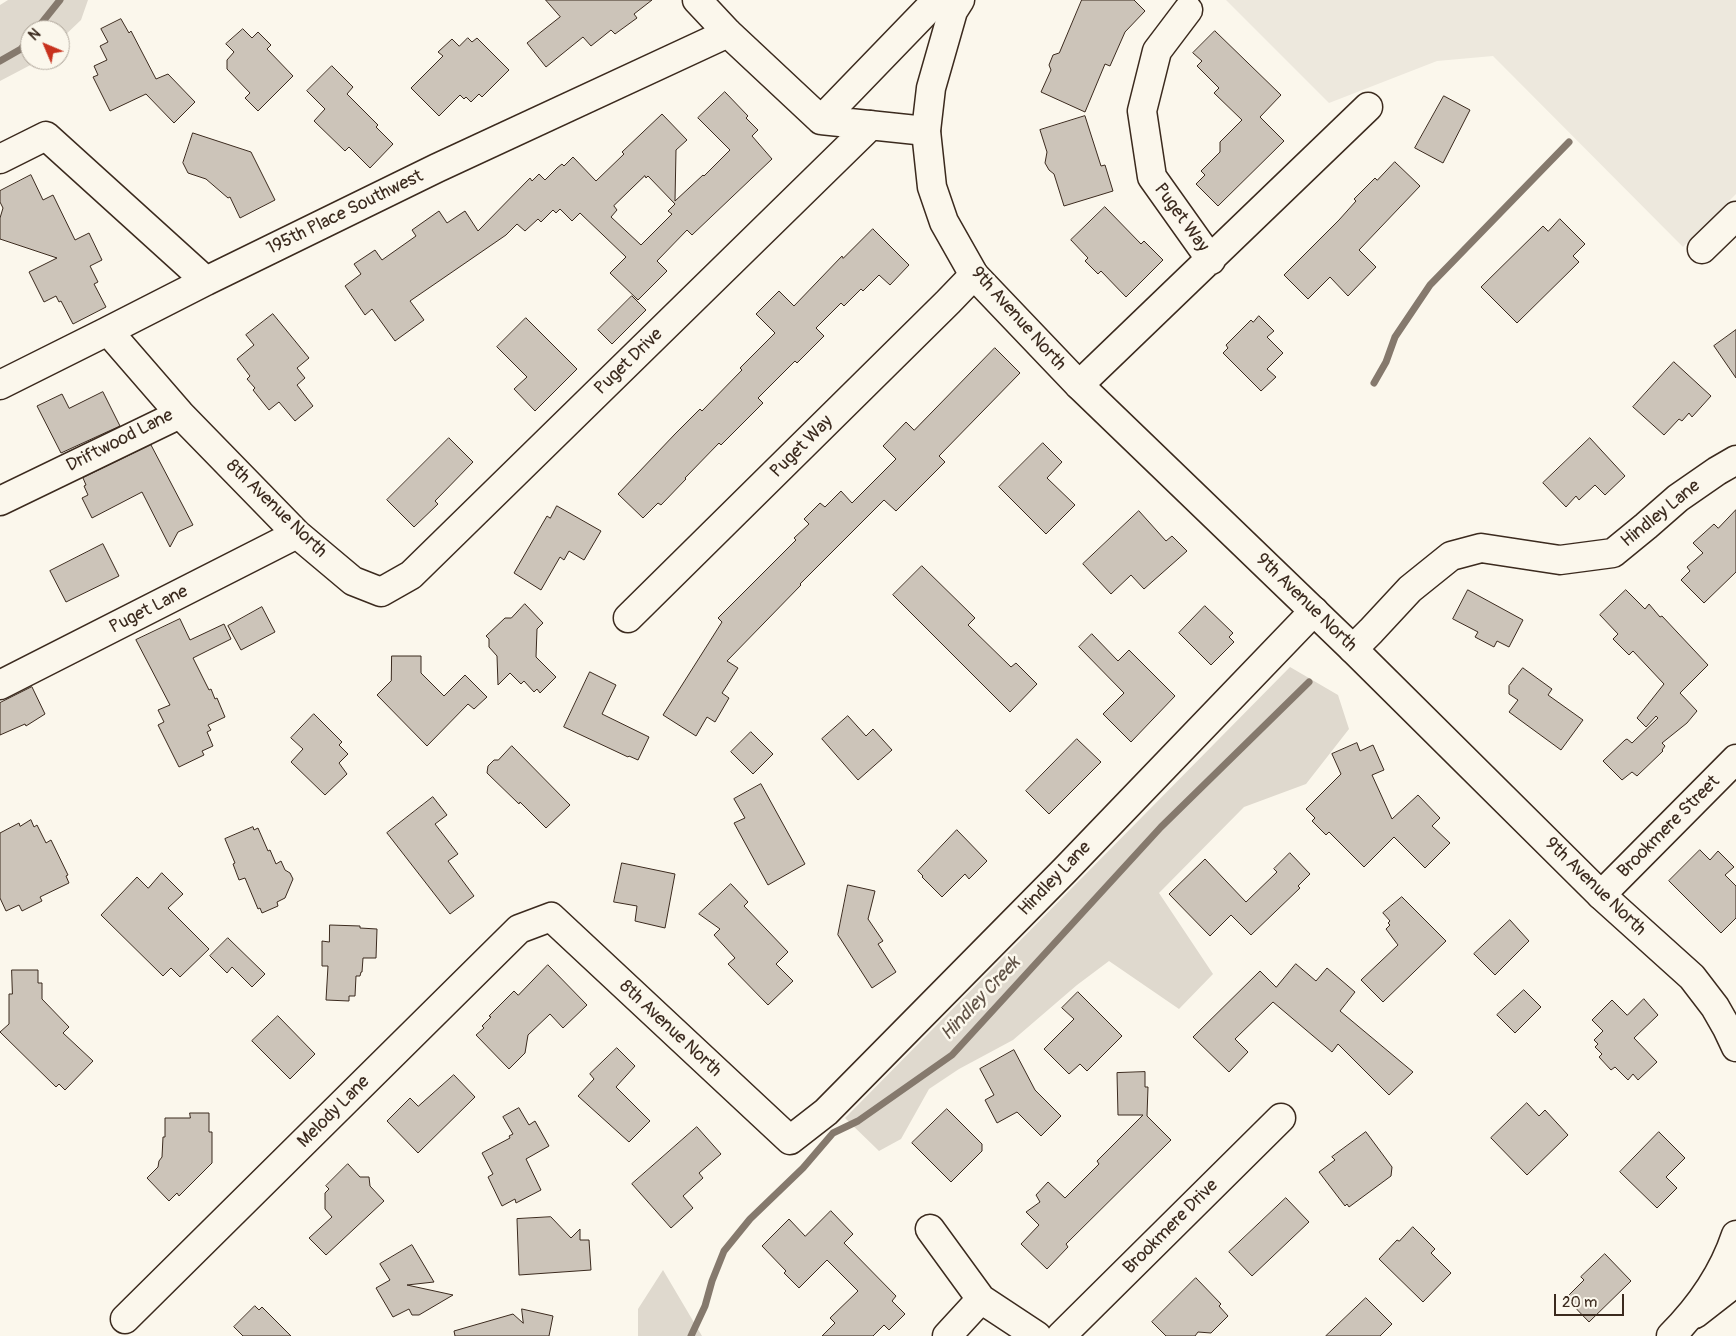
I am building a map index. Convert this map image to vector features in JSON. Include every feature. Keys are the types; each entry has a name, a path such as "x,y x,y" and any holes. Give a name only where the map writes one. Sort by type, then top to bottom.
{"street":[{"path":"697,0 728,33 821,120 926,131"},
{"path":"821,120 937,0"},
{"name":"9th Avenue North","path":"960,0 954,11 931,88 926,131 932,187 944,222 974,274 1079,385 1353,649 1601,896 1692,977 1715,1006 1736,1047"},
{"name":"Puget Way","path":"1188,10 1157,51 1142,111 1152,177 1211,260"},
{"name":"195th Place Southwest","path":"206,281 437,168 728,33"},
{"name":"Puget Way","path":"1079,385 1368,107"},
{"name":"Puget Drive","path":"381,592 411,575 871,125"},
{"path":"0,159 46,136 206,281 0,384"},
{"path":"1702,249 1736,216"},
{"name":"Puget Way","path":"628,618 941,309 974,274"},
{"name":"Driftwood Lane","path":"0,500 180,414 108,331"},
{"name":"8th Avenue North","path":"180,414 297,534 353,581 381,592"},
{"name":"Hindley Lane","path":"1353,649 1377,626 1410,589 1451,556 1482,548 1560,560 1612,553 1678,498 1736,460"},
{"name":"Puget Lane","path":"0,685 297,534"},
{"name":"Hindley Lane","path":"790,1140 817,1121 833,1105 1314,612"},
{"name":"Brookmere Street","path":"1601,896 1736,759"},
{"name":"8th Avenue North","path":"551,917 790,1140"},
{"name":"Melody Lane","path":"126,1319 519,929 551,917"},
{"name":"Brookmere Drive","path":"1061,1336 1281,1118"},
{"path":"930,1229 981,1299 1037,1336"},
{"path":"1677,1330 1712,1286 1720,1273 1736,1235"},
{"path":"1677,1330 1736,1282"},
{"path":"947,1336 981,1299"}],"shaded area":[{"path":"8,0 88,0 81,20 70,30 70,20 20,20 21,70 0,81 0,5"},
{"path":"1226,0 1736,0 1736,194 1683,247 1493,56 1437,61 1329,103"},
{"path":"1290,667 1338,695 1349,729 1306,784 1244,807 1159,893 1213,974 1179,1009 1109,961 1077,985 1013,1040 959,1069 929,1089 901,1139 879,1151 845,1118"},
{"path":"663,1270 702,1336 638,1336 638,1309"}],"building":[{"path":"546,0 652,0 634,14 637,18 615,34 611,30 591,46 583,37 546,67 527,43 560,17"},
{"path":"1082,0 1134,0 1145,11 1125,32 1110,66 1105,64 1085,112 1041,92 1051,70 1049,65 1053,55 1059,53"},
{"path":"121,19 129,33 131,31 156,79 168,74 195,102 174,123 146,94 110,111 93,77 98,75 94,66 107,60 100,46 108,42 101,29"},
{"path":"243,29 252,38 258,32 271,45 267,49 293,76 258,111 245,98 250,93 227,69 227,60 234,52 226,44"},
{"path":"1215,31 1281,95 1260,117 1284,141 1218,206 1196,184 1205,175 1201,171 1220,152 1220,142 1242,120 1214,93 1219,88 1197,66 1202,61 1193,53"},
{"path":"468,38 472,42 477,38 509,70 482,97 479,94 471,102 466,97 464,99 460,95 439,116 411,88 443,56 438,52 452,39 459,46"},
{"path":"332,66 353,87 347,94 378,125 376,127 393,144 370,168 349,147 345,151 314,121 325,109 307,91"},
{"path":"725,92 748,116 746,118 758,130 752,136 772,159 692,235 687,230 657,261 667,271 638,300 610,273 626,257 580,213 572,221 560,209 556,213 553,210 541,222 538,219 525,231 517,224 506,235 410,301 424,320 395,341 372,309 365,315 345,286 361,274 354,264 375,250 382,260 416,236 412,230 439,211 447,223 465,211 478,231 530,178 532,181 539,174 545,180 557,168 562,164 564,166 573,157 596,181 624,154 622,152 662,114 687,140 676,150 675,201 730,150 698,118","holes":["645,176 646,178 648,176 675,204 668,211 672,214 641,245 611,217 617,210 614,206"]},
{"path":"1444,96 1470,110 1443,163 1415,148"},
{"path":"1085,116 1101,166 1105,165 1113,191 1064,206 1054,174 1045,163 1047,152 1040,130"},
{"path":"193,133 251,152 275,200 240,218 230,197 228,198 206,179 188,173 183,163"},
{"path":"1395,162 1420,186 1359,250 1376,267 1348,296 1330,277 1308,299 1284,275 1339,220 1356,201 1354,199 1375,178 1377,180"},
{"path":"31,175 43,200 53,195 75,240 89,233 102,260 90,266 98,282 94,284 106,307 73,324 61,301 59,302 56,296 44,302 29,272 57,258 0,239 0,218 3,208 0,202 0,191"},
{"path":"1105,207 1141,244 1144,241 1163,260 1126,297 1101,271 1098,274 1085,261 1088,258 1071,240"},
{"path":"1560,219 1585,244 1573,256 1579,262 1517,323 1481,287 1543,226 1548,231"},
{"path":"873,229 909,265 890,285 879,275 844,306 841,303 816,328 824,336 797,363 795,361 758,398 763,403 721,445 719,443 661,505 658,503 643,518 618,494 700,409 702,411 742,370 740,368 775,333 756,314 779,291 794,306 842,256 843,258"},
{"path":"632,296 646,310 612,344 598,330"},
{"path":"273,314 309,358 297,368 305,378 297,385 313,406 295,421 279,402 269,410 253,390 255,388 247,379 250,376 237,359 254,345 246,335"},
{"path":"1259,316 1274,331 1267,337 1283,353 1267,369 1276,377 1261,391 1223,353 1228,348 1226,345 1251,320 1253,322"},
{"path":"526,318 577,369 535,411 514,389 527,377 497,347"},
{"path":"1736,330 1736,378 1714,346"},
{"path":"995,348 1020,373 939,456 945,462 896,511 884,500 727,661 738,668 722,693 729,698 715,722 707,717 696,736 663,715 722,622 718,618 796,540 794,538 809,524 804,519 820,503 825,507 841,491 852,503 896,459 883,446 906,422 914,430"},
{"path":"1674,362 1711,396 1692,417 1689,413 1682,421 1679,419 1664,435 1633,407"},
{"path":"103,392 120,426 61,453 37,406 62,394 69,408"},
{"path":"449,438 473,462 435,501 438,504 414,527 387,500"},
{"path":"1590,438 1625,476 1605,495 1595,485 1579,500 1576,496 1566,507 1543,483"},
{"path":"1043,443 1062,462 1047,478 1075,505 1046,534 999,487"},
{"path":"151,445 193,525 178,532 170,547 142,492 92,518 82,498 88,495 83,478"},
{"path":"557,506 601,531 584,560 569,551 564,560 560,557 541,590 514,573 547,516 550,518"},
{"path":"1736,510 1736,572 1704,603 1681,580 1690,571 1687,567 1703,553 1693,543 1714,524 1718,528"},
{"path":"1139,511 1166,541 1172,536 1187,551 1144,589 1131,575 1111,594 1083,564"},
{"path":"103,544 119,576 66,602 50,571"},
{"path":"922,566 975,618 968,625 1011,667 1016,663 1037,684 1010,712 893,595"},
{"path":"1468,590 1523,620 1509,647 1497,641 1494,647 1475,637 1478,632 1453,619"},
{"path":"1626,590 1645,609 1649,604 1708,665 1680,693 1697,711 1687,723 1662,743 1665,746 1663,751 1637,776 1632,772 1622,780 1603,761 1625,740 1627,739 1632,743 1658,718 1656,716 1646,727 1637,718 1664,684 1633,651 1629,655 1613,639 1618,634 1600,615"},
{"path":"525,604 543,623 537,629 536,657 556,677 540,693 537,689 534,692 524,681 521,684 510,673 498,685 497,656 489,647 489,639 486,636 505,618 511,618"},
{"path":"1205,606 1233,633 1229,637 1234,642 1211,665 1179,633"},
{"path":"262,607 275,632 241,650 228,626"},
{"path":"180,619 190,640 224,624 231,639 193,658 209,690 211,689 215,699 217,698 225,717 208,725 211,730 207,732 213,746 202,751 204,755 179,767 158,725 164,722 158,710 170,705 136,640"},
{"path":"1092,634 1118,661 1129,650 1175,696 1131,742 1103,714 1124,693 1079,647"},
{"path":"392,656 421,656 421,673 444,696 465,675 487,697 474,709 468,704 427,746 377,695 391,681"},
{"path":"1523,668 1552,689 1548,695 1583,720 1561,750 1509,712 1518,700 1509,694 1509,686"},
{"path":"590,672 616,685 602,714 649,737 638,760 564,727"},
{"path":"32,687 45,714 26,726 25,724 0,735 0,703"},
{"path":"314,714 342,742 339,745 348,754 339,763 347,774 325,795 291,762 303,749 291,738"},
{"path":"848,716 866,736 873,729 892,750 858,780 822,739"},
{"path":"751,732 773,754 753,774 731,752"},
{"path":"1077,739 1101,762 1049,814 1026,791"},
{"path":"1357,743 1360,751 1373,745 1384,770 1372,775 1392,819 1418,795 1440,818 1432,826 1450,843 1425,868 1394,837 1364,867 1329,832 1326,835 1312,821 1315,818 1306,809 1341,774 1332,754"},
{"path":"512,746 570,805 546,828 487,773 488,766 494,760 498,760"},
{"path":"761,784 805,864 768,885 734,823 745,818 734,799"},
{"path":"433,797 447,815 435,824 458,854 448,861 474,896 450,914 387,833"},
{"path":"31,820 34,827 37,825 46,843 51,840 68,875 66,876 69,883 40,897 42,901 22,911 19,905 6,911 0,898 0,833 19,823 20,826"},
{"path":"253,827 254,830 258,828 276,864 281,861 285,870 290,873 293,879 285,898 277,902 278,906 262,913 260,908 258,909 245,878 239,880 233,864 235,863 225,839"},
{"path":"957,830 987,861 969,879 965,874 942,897 918,871"},
{"path":"1700,850 1710,860 1718,851 1734,867 1725,875 1736,886 1736,918 1721,933 1669,881"},
{"path":"1290,853 1310,874 1298,886 1300,888 1251,935 1231,915 1210,936 1169,894 1205,859 1246,902 1277,872 1274,869"},
{"path":"622,863 675,874 665,928 635,921 637,906 614,902"},
{"path":"162,873 183,894 168,908 209,949 180,977 171,968 163,976 101,915 137,877 148,888"},
{"path":"731,884 748,902 744,906 788,952 776,964 793,981 768,1005 728,964 735,958 714,935 720,929 699,914"},
{"path":"848,885 875,891 868,919 883,941 878,944 896,972 872,988 838,935"},
{"path":"1402,897 1446,941 1383,1002 1361,980 1398,945 1386,929 1390,925 1388,923 1390,921 1383,913"},
{"path":"1510,920 1529,941 1495,975 1474,954"},
{"path":"330,925 360,926 360,928 377,929 376,958 363,958 362,972 360,976 356,976 355,996 349,996 349,1001 326,1000 328,966 322,966 322,941 329,942"},
{"path":"228,938 265,974 252,987 232,967 227,973 210,956"},
{"path":"1296,964 1316,981 1327,968 1355,992 1340,1011 1413,1072 1389,1095 1338,1044 1332,1052 1273,1002 1235,1039 1248,1052 1229,1072 1193,1037 1260,971 1276,987"},
{"path":"548,965 587,1005 563,1028 550,1014 528,1035 525,1053 509,1069 476,1035 484,1028 482,1026 491,1017 489,1016 514,991 518,995"},
{"path":"12,970 38,970 38,983 42,983 42,999 69,1027 63,1033 93,1061 65,1090 59,1084 56,1087 0,1032 9,1024 9,994 12,994"},
{"path":"1524,990 1541,1007 1515,1033 1497,1015"},
{"path":"1078,992 1122,1036 1087,1071 1080,1064 1069,1074 1044,1049 1074,1019 1062,1008"},
{"path":"1644,999 1658,1015 1634,1038 1657,1062 1638,1080 1633,1074 1628,1080 1615,1067 1611,1070 1599,1057 1602,1054 1595,1047 1598,1044 1594,1040 1603,1031 1592,1020 1612,1000 1627,1015"},
{"path":"278,1016 315,1054 290,1079 252,1041"},
{"path":"617,1048 635,1066 616,1087 650,1121 629,1142 578,1096 594,1079 590,1074"},
{"path":"1014,1050 1035,1090 1061,1116 1041,1136 1017,1112 997,1123 985,1100 994,1095 980,1069"},
{"path":"1145,1072 1145,1087 1148,1087 1147,1116 1171,1140 1066,1244 1068,1247 1047,1269 1021,1244 1039,1225 1026,1212 1040,1202 1036,1195 1048,1182 1065,1198 1099,1164 1097,1161 1143,1115 1118,1115 1117,1073"},
{"path":"454,1075 475,1097 418,1153 387,1121 410,1098 418,1106"},
{"path":"1527,1103 1539,1116 1545,1110 1568,1135 1527,1175 1491,1138"},
{"path":"519,1108 529,1125 535,1121 549,1146 526,1159 541,1190 516,1203 515,1199 502,1206 488,1177 493,1174 482,1153 510,1138 509,1136 513,1134 503,1117"},
{"path":"947,1109 982,1144 982,1151 951,1182 912,1143"},
{"path":"190,1113 209,1113 209,1132 212,1132 212,1163 179,1196 177,1193 169,1201 147,1178 158,1167 162,1157 165,1118 190,1118"},
{"path":"697,1127 721,1154 699,1173 703,1178 683,1196 693,1208 671,1228 632,1184"},
{"path":"1366,1132 1392,1167 1391,1176 1349,1207 1347,1204 1345,1206 1319,1172 1335,1160 1332,1157"},
{"path":"1659,1132 1685,1158 1666,1177 1677,1188 1657,1208 1620,1172"},
{"path":"348,1164 360,1177 369,1177 370,1186 384,1201 326,1255 309,1238 332,1217 325,1209 325,1193 329,1189 326,1186"},
{"path":"1286,1198 1309,1222 1252,1276 1229,1252"},
{"path":"831,1211 853,1234 844,1243 896,1296 892,1301 905,1314 889,1330 884,1325 873,1336 822,1336 835,1323 830,1318 858,1291 827,1260 799,1288 762,1246 789,1219 805,1236"},
{"path":"551,1217 571,1238 580,1229 580,1240 589,1240 591,1270 519,1275 517,1219"},
{"path":"1413,1227 1435,1249 1431,1253 1451,1273 1423,1302 1379,1259"},
{"path":"412,1245 434,1282 407,1285 453,1295 419,1315 412,1315 409,1309 393,1317 376,1288 390,1280 380,1264"},
{"path":"1605,1254 1631,1281 1589,1322 1566,1298 1584,1280 1581,1277"},
{"path":"1196,1278 1221,1304 1219,1306 1228,1316 1211,1333 1198,1332 1195,1336 1166,1336 1152,1322"},
{"path":"1366,1298 1392,1324 1380,1336 1326,1336"},
{"path":"255,1306 259,1310 262,1307 291,1336 243,1336 234,1327"},
{"path":"522,1309 553,1316 549,1336 455,1336 454,1331 513,1314 523,1323"}],"waterway":[{"path":"44,20 60,0"},
{"path":"0,61 20,50"},
{"path":"1374,383 1386,362 1395,337 1430,285 1569,142"},
{"name":"Hindley Creek","path":"691,1336 705,1306 712,1281 724,1251 750,1219 803,1168 833,1133 858,1121 952,1055 1161,827 1309,682"}]}
